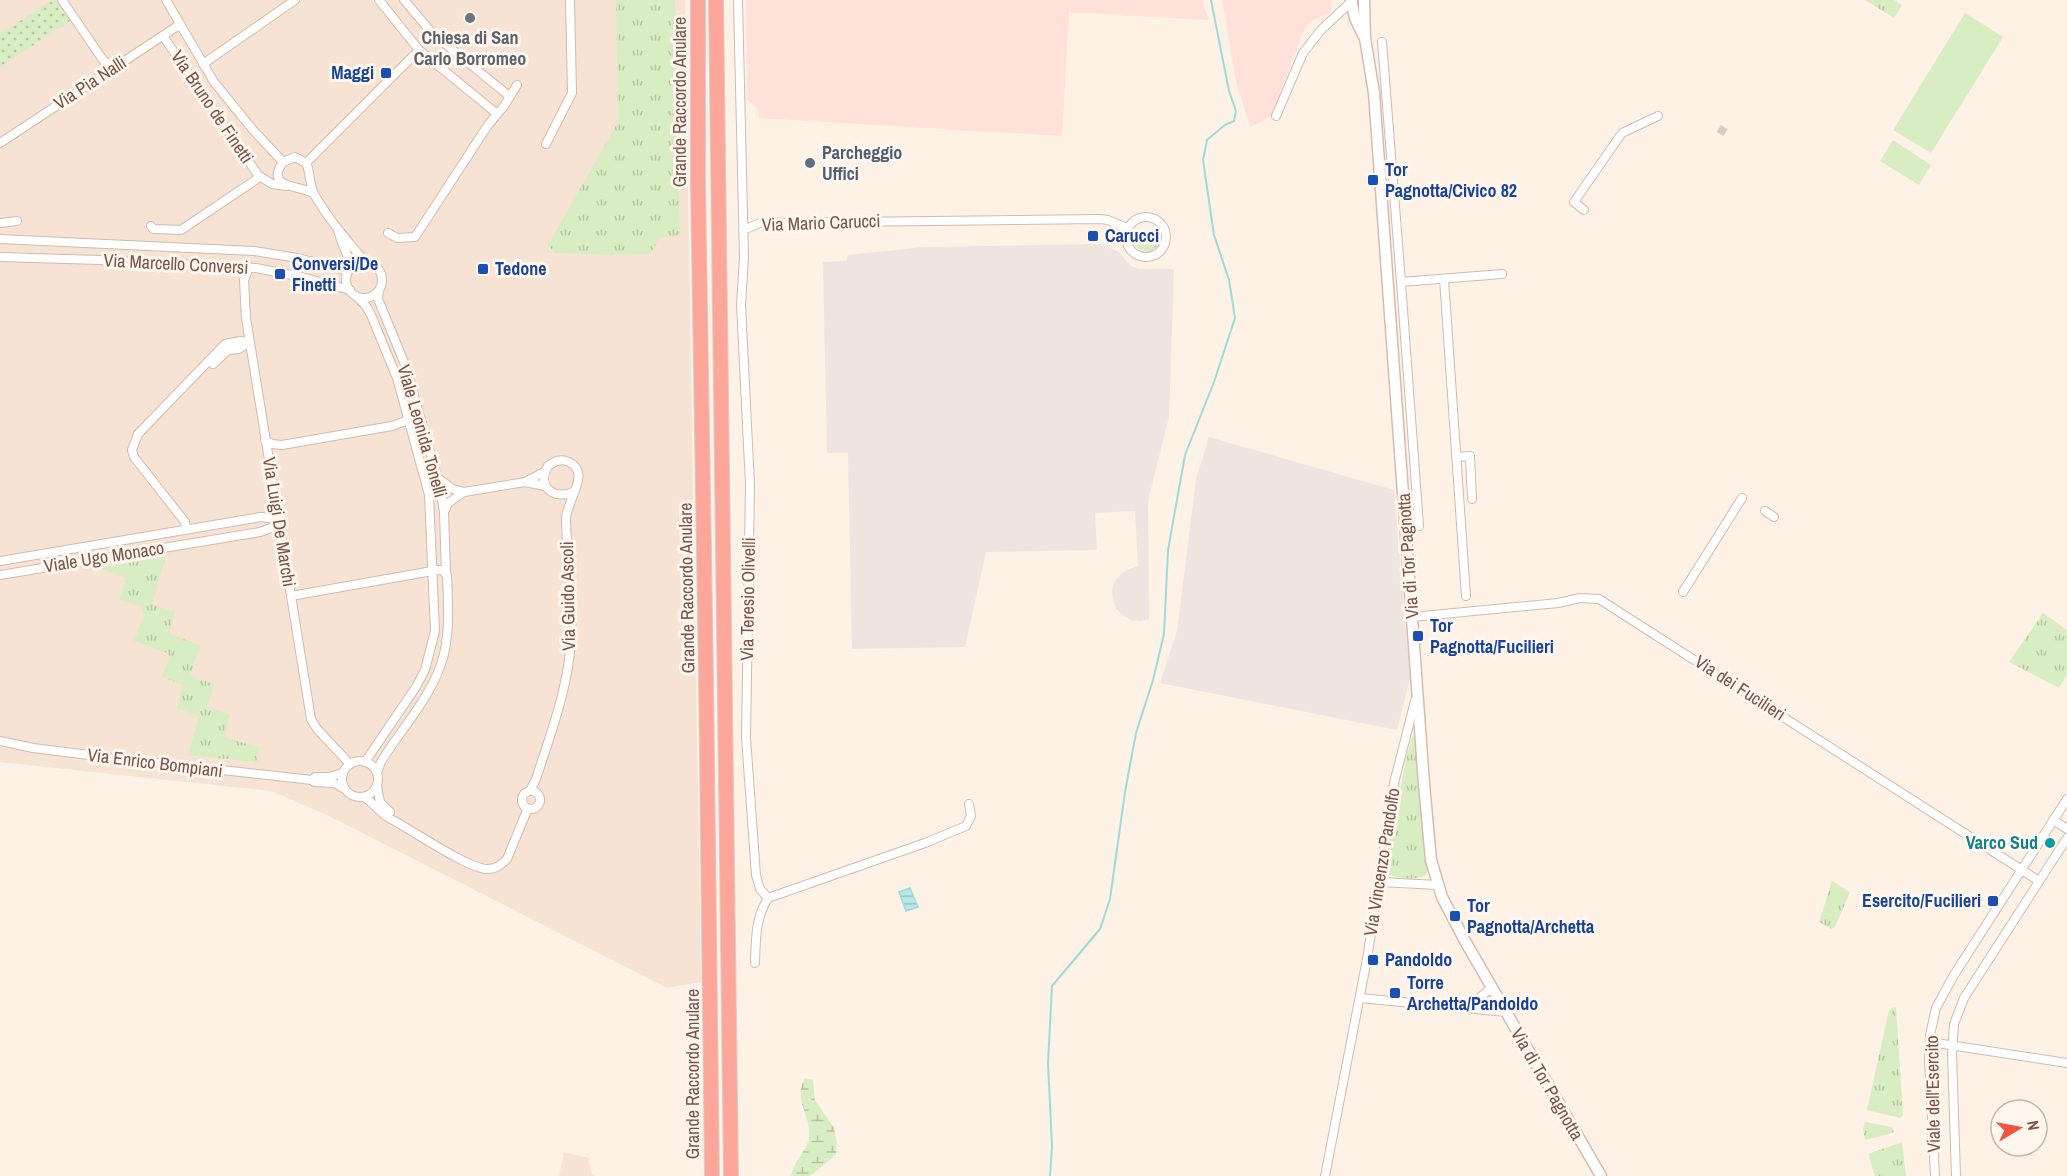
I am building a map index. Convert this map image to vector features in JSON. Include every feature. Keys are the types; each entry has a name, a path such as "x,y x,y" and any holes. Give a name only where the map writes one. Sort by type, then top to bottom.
{"highway":[{"name":"Grande Raccordo Anulare","path":"698,0 698,186 712,1176"},
{"name":"Grande Raccordo Anulare","path":"716,0 731,1176"}],"street":[{"path":"62,0 103,60 114,66"},
{"name":"Via Bruno de Finetti","path":"166,0 203,64 229,101 283,162"},
{"path":"203,64 295,0"},
{"path":"379,0 419,50 496,113"},
{"path":"404,0 432,33 509,96"},
{"path":"546,144 571,97 570,0"},
{"name":"Via Mario Carucci","path":"738,0 743,230 760,222 1093,219 1108,220 1127,228"},
{"name":"Via di Tor Pagnotta","path":"1364,0 1365,38 1374,93 1429,838 1438,885 1448,909 1491,987 1601,1176"},
{"path":"1276,116 1303,53 1321,30 1352,1"},
{"name":"Via di Tor Pagnotta","path":"1352,1 1355,18 1365,38"},
{"name":"Via Pia Nalli","path":"0,143 114,66 181,26"},
{"name":"Via Bruno de Finetti","path":"163,36 260,177 272,184 301,187 313,193"},
{"path":"1382,42 1419,526"},
{"path":"306,163 419,50"},
{"path":"388,233 397,237 415,237 496,113 504,106 517,85"},
{"path":"1584,210 1574,202 1622,133 1658,116"},
{"name":"Via Bruno de Finetti","path":"287,186 280,180 278,170 283,162 295,157 306,163 313,193 338,230 348,251 350,269"},
{"name":"Via Bruno de Finetti","path":"151,226 153,229 181,230 260,177"},
{"path":"301,187 309,177"},
{"path":"1139,218 1156,219 1166,232 1163,248 1151,257 1136,255 1127,244 1127,228 1139,218"},
{"path":"0,223 17,221"},
{"name":"Via Bruno de Finetti","path":"338,230 343,233 365,262"},
{"name":"Via Teresio Olivelli","path":"743,230 741,313 750,485 746,738 756,875 760,889 768,898"},
{"name":"Via Marcello Conversi","path":"0,239 254,251 350,269"},
{"name":"Via Marcello Conversi","path":"0,257 249,267 294,274 350,290"},
{"path":"365,262 375,265 381,274 382,284 379,291 369,297 357,297 350,290 346,280 350,269 365,262"},
{"name":"Via Luigi De Marchi","path":"249,267 244,280 243,301 311,719 317,729 350,764"},
{"path":"1401,282 1502,274"},
{"path":"1444,279 1466,596"},
{"name":"Viale Leonida Tonelli","path":"377,773 381,762 427,694 437,675 444,654 449,624 444,512 438,478 406,367 378,298 379,291"},
{"name":"Viale Leonida Tonelli","path":"357,297 371,315 397,378 409,420 429,495 434,572 435,631 425,670 365,762"},
{"path":"186,530 184,522 134,457 132,450 135,438 225,344 232,341 249,342"},
{"path":"265,440 282,446 392,426 409,420 416,419 422,423"},
{"path":"1456,457 1470,456 1472,499"},
{"path":"444,512 448,503 464,492 525,482 560,460 573,465 579,478 578,487 567,495 555,495 545,486 525,482"},
{"path":"544,472 545,486"},
{"path":"438,478 446,485 464,492"},
{"name":"Via Guido Ascoli","path":"533,792 562,695 571,640 566,516 573,492"},
{"name":"Via Guido Ascoli","path":"555,495 566,516"},
{"path":"1683,592 1742,498"},
{"path":"1765,511 1774,517"},
{"name":"Viale Ugo Monaco","path":"0,561 261,517 279,522"},
{"name":"Viale Ugo Monaco","path":"0,575 267,530 279,522"},
{"path":"205,527 208,540"},
{"path":"133,539 135,552"},
{"path":"59,551 61,564"},
{"path":"291,596 442,570 447,575"},
{"name":"Via dei Fucilieri","path":"1412,617 1558,603 1586,598 1599,599 2039,881"},
{"name":"Via Vincenzo Pandolfo","path":"1325,1176 1360,999 1394,783 1418,691"},
{"name":"Via Enrico Bompiani","path":"0,741 33,748 334,783 345,789"},
{"path":"393,819 388,818 374,802 364,797 353,796 345,789 343,773 350,764 365,762 374,768 377,773 380,802 393,819 483,869 501,865 507,859 528,808"},
{"name":"Via Enrico Bompiani","path":"312,780 315,777 328,777 343,773"},
{"path":"364,797 370,795 377,786"},
{"path":"533,792 540,800 534,809 523,804 523,798 533,792"},
{"name":"Viale dell'Esercito","path":"1935,1176 1930,1042 1933,1016 1941,997 2067,799"},
{"path":"755,963 756,923 768,898 962,828 970,819 969,804"},
{"path":"2053,820 2067,829"},
{"name":"Viale dell'Esercito","path":"1956,1176 1952,1044 1955,1018 1961,1003 2067,838"},
{"path":"1380,882 1438,885"},
{"path":"1467,1009 1491,987"},
{"path":"1360,999 1506,1012"},
{"path":"1930,1042 2067,1063"}],"shaded area":[{"path":"0,0 685,0 701,982 667,988 329,816 271,791 0,762"},
{"path":"746,0 1202,0 1209,20 1069,12 1062,136 759,118 758,108 747,100"},
{"path":"1222,0 1331,0 1331,12 1310,22 1303,31 1272,115 1250,127 1236,81"},
{"path":"1102,244 1119,252 1131,266 1139,269 1174,269 1169,417 1148,501 1149,619 1131,620 1122,615 1113,599 1112,590 1115,581 1121,574 1138,566 1135,511 1095,513 1097,550 986,552 965,647 852,649 848,453 827,453 823,262 846,261 848,255 923,247"},
{"path":"1209,437 1394,490 1410,678 1397,730 1160,683 1177,631 1196,479"},
{"path":"564,1152 589,1158 591,1172 595,1176 559,1176"}],"green space":[{"path":"52,0 59,0 72,20 0,67 0,34"},
{"path":"616,0 675,0 680,235 660,238 650,254 555,253 548,245 618,122"},
{"path":"1865,0 1894,0 1902,5 1894,18"},
{"path":"1965,13 2003,37 1931,153 1893,130"},
{"path":"1893,140 1931,165 1919,185 1880,161"},
{"path":"1160,234 1158,245 1148,252 1137,248 1132,237"},
{"path":"166,557 152,604 175,612 169,634 200,645 190,676 214,684 207,708 230,714 224,737 260,748 256,762 188,755 199,716 177,708 183,685 162,677 169,658 167,653 134,641 144,615 140,605 119,600 127,578 99,568"},
{"path":"2043,613 2067,630 2067,675 2059,688 2009,662"},
{"path":"1414,736 1417,740 1423,840 1428,866 1426,875 1405,878 1389,874 1384,869 1407,755"},
{"path":"1832,881 1850,892 1835,927 1831,929 1819,922"},
{"path":"1896,1008 1903,1115 1900,1118 1867,1110 1889,1010"},
{"path":"805,1078 813,1080 815,1100 834,1128 837,1143 836,1155 810,1176 791,1176 809,1138 808,1122 801,1100"},
{"path":"1865,1122 1892,1127 1894,1131 1865,1140 1863,1129"},
{"path":"1902,1142 1906,1176 1875,1176 1868,1154"}],"water":[{"path":"910,888 918,907 906,911 899,892"}],"waterway":[{"path":"1050,1176 1052,1147 1048,1063 1052,986 1100,929 1110,899 1136,733 1153,680 1164,634 1168,550 1185,455 1214,382 1235,318 1229,280 1214,235 1203,160 1207,140 1225,125 1234,121 1236,111 1229,91 1211,0"}],"tunnel":[{"path":"1720,134 1725,126"}],"place":[{"name":"Chiesa di San Carlo Borromeo","path":"470,18"},
{"name":"Maggi","path":"386,73"},
{"name":"Parcheggio Uffici","path":"810,163"},
{"name":"Tor Pagnotta/Civico 82","path":"1373,180"},
{"name":"Carucci","path":"1093,236"},
{"name":"Tedone","path":"483,269"},
{"name":"Conversi/De Finetti","path":"280,274"},
{"name":"Tor Pagnotta/Fucilieri","path":"1418,636"},
{"name":"Varco Sud","path":"2050,843"},
{"name":"Esercito/Fucilieri","path":"1993,901"},
{"name":"Tor Pagnotta/Archetta","path":"1455,916"},
{"name":"Pandoldo","path":"1373,960"},
{"name":"Torre Archetta/Pandoldo","path":"1395,993"}]}
